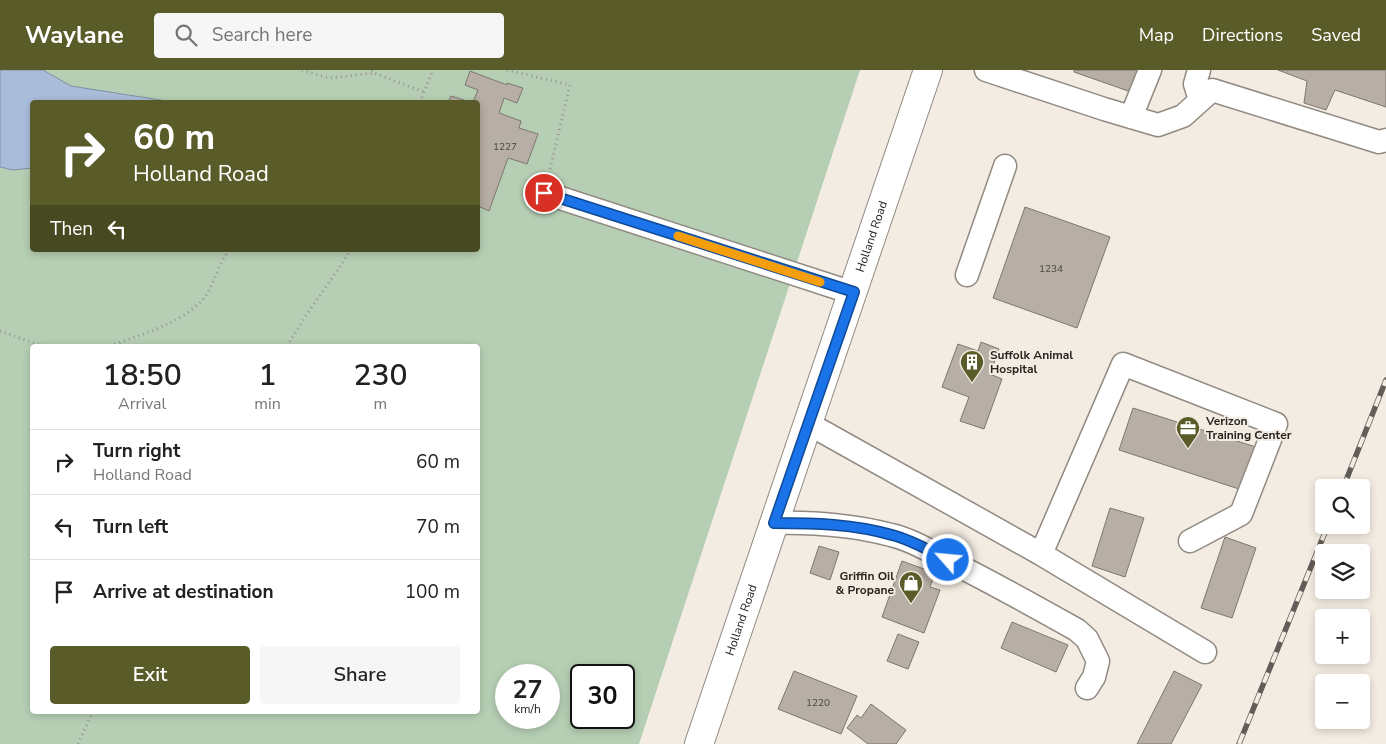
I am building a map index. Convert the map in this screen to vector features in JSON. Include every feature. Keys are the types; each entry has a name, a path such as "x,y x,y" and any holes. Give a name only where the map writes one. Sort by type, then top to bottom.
{"main road":[{"name":"Holland Road","path":"699,744 928,70"}],"street":[{"path":"986,70 1158,125 1183,116 1212,90 1379,142 1386,140"},
{"path":"1131,117 1150,70"},
{"path":"1199,70 1195,84 1200,100"},
{"path":"966,275 1006,166"},
{"path":"544,193 854,292"},
{"path":"1041,554 1124,364 1276,424 1241,514 1190,541"},
{"path":"808,424 1041,554 1205,652"},
{"path":"774,523 808,522 851,526 893,535 982,578 1077,630 1087,639 1098,661 1094,677 1087,688"}],"path":[{"path":"302,70 329,78 373,71 424,92"},
{"path":"421,100 433,70"},
{"path":"507,70 570,85 544,193"},
{"path":"115,344 165,325 191,311 207,292 222,259 227,252"},
{"path":"288,344 349,252"},
{"path":"0,331 36,344"},
{"path":"78,744 93,714"}],"green space":[{"path":"0,70 860,70 639,744 0,744"}],"water":[{"path":"0,70 43,70 71,86 160,100 30,100 30,168 13,170 0,167"}],"building":[{"path":"1074,70 1139,70 1131,92 1074,72"},
{"path":"1278,70 1386,70 1386,107 1335,90 1326,110 1304,103 1307,81"},
{"path":"470,71 507,85 507,83 523,88 517,103 504,98 499,113 521,121 519,128 538,134 527,164 508,158 489,211 480,207 480,100 474,100 478,90 465,85"},
{"path":"451,96 464,100 449,100"},
{"path":"1025,207 1110,237 1077,328 993,298"},
{"name":"Suffolk Animal Hospital","path":"981,342 999,349 990,374 1002,379 984,429 960,421 969,397 942,387 958,344 978,351"},
{"name":"Verizon Training Center","path":"1133,408 1256,447 1242,490 1119,450"},
{"path":"1110,508 1144,518 1125,577 1092,566"},
{"path":"1225,537 1256,548 1232,618 1201,608"},
{"path":"819,546 839,552 830,580 810,573"},
{"name":"Griffin Oil & Propane","path":"902,561 935,573 930,587 940,590 924,633 882,617"},
{"path":"1012,622 1068,645 1056,672 1001,648"},
{"path":"898,634 919,642 908,669 887,661"},
{"path":"794,671 857,696 841,734 778,709"},
{"path":"1174,671 1202,685 1171,744 1137,744"},
{"path":"871,704 906,730 896,744 868,744 847,728 857,715 861,718"}],"railway":[{"path":"1347,479 1386,380"},
{"path":"1239,744 1324,534"}],"slow traffic":[{"path":"678,236 820,282"}],"place":[{"name":"Suffolk Animal Hospital","path":"972,383"},
{"name":"Verizon Training Center","path":"1188,449"},
{"name":"Griffin Oil & Propane","path":"911,604"}],"route":[{"path":"544,193 854,292 774,523 808,522 851,526 893,535 948,560"}]}
